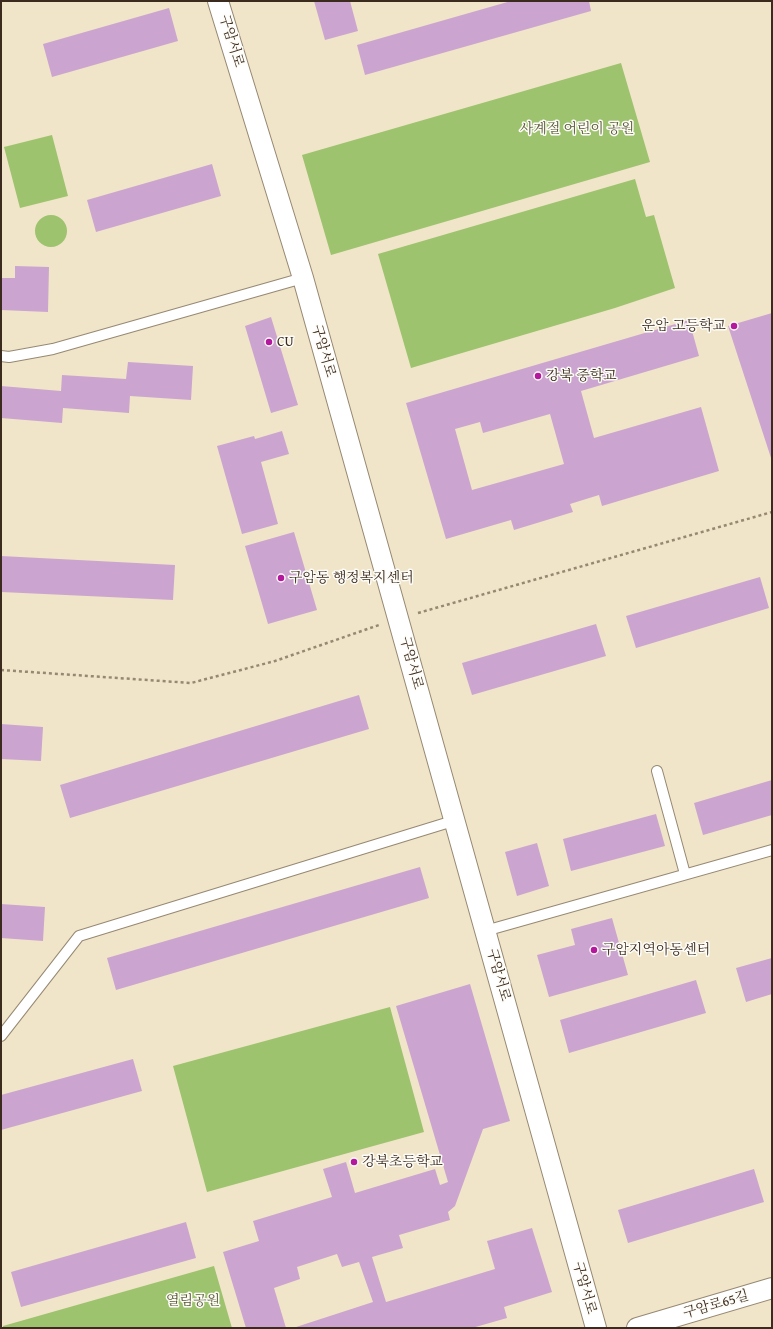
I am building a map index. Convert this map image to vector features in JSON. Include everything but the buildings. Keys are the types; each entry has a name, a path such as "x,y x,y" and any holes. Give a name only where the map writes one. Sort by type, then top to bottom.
{"street":[{"name":"구암서로","path":"218,1 303,278 399,619 453,821 596,1328"},
{"name":"구암로65길","path":"637,1328 772,1288"}],"lane":[{"path":"1,356 9,357 53,349 303,278"},
{"path":"657,771 685,874"},
{"path":"1,1036 79,936 453,821"},
{"path":"485,931 772,850"}],"path":[{"path":"1,670 191,683 275,661 399,619 772,512"}],"green space":[{"name":"사계절 어린이 공원","path":"621,63 650,162 331,255 302,155"},
{"path":"52,135 68,196 20,208 4,147"},
{"path":"635,179 646,217 654,215 675,288 615,308 411,368 378,254"},
{"path":"48,215 54,215 64,222 67,231 66,237 60,244 54,247 48,247 38,240 35,234 35,228 42,218"},
{"path":"390,1007 424,1132 207,1192 173,1066"},
{"name":"열림공원","path":"214,1266 232,1328 3,1328 3,1326"}],"place":[{"name":"운암 고등학교","path":"734,326"},
{"name":"CU","path":"269,342"},
{"name":"강북 중학교","path":"538,376"},
{"name":"구암동 행정복지센터","path":"281,578"},
{"name":"구암지역아동센터","path":"594,950"},
{"name":"강북초등학교","path":"354,1162"}]}
